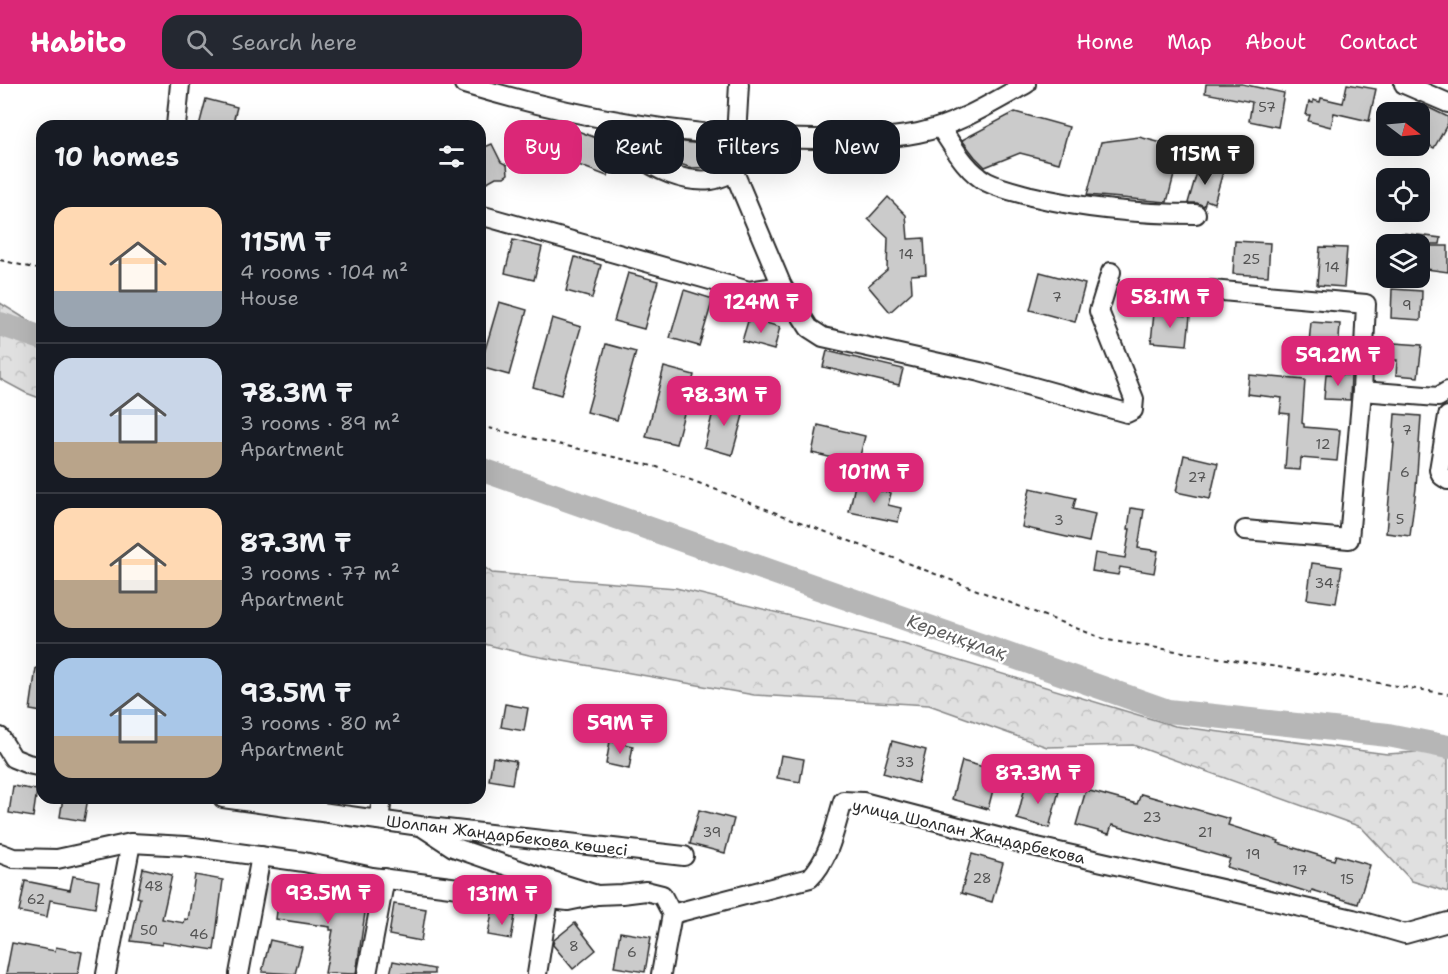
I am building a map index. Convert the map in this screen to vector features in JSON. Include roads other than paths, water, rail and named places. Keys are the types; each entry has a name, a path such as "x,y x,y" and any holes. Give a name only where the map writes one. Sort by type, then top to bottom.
{"street":[{"path":"177,120 180,84"},
{"path":"464,84 540,105 626,123 696,132"},
{"path":"738,120 739,84"},
{"path":"801,138 864,138 920,132 962,118 1026,84"},
{"path":"1404,84 1448,103"},
{"path":"940,127 975,173 987,182 1007,190 1091,207 1168,214 1196,214"},
{"path":"673,174 693,180 713,180 729,174"},
{"path":"735,174 782,286 809,328 824,337 980,372 1127,413 1133,410 1134,399 1099,311 1112,272"},
{"path":"486,217 749,291 782,286"},
{"path":"1211,290 1366,304 1362,391 1349,539 1245,530"},
{"path":"1362,391 1438,397 1448,391"},
{"path":"1448,416 1439,470 1448,480"},
{"path":"0,737 13,758 36,766"},
{"name":"улица Шолпан Жандарбекова","path":"672,914 810,878 819,870 828,850 843,801 863,802 1028,845 1353,919 1405,934 1448,922"},
{"name":"Шолпан Жандарбекова көшесі","path":"269,804 420,826 684,856"},
{"path":"378,820 381,804"},
{"path":"420,826 453,847 597,894"},
{"path":"106,974 130,843"},
{"path":"1,857 57,859 130,843 186,846 304,861 385,878 568,901 597,894 646,891 662,895 672,914 661,974"},
{"path":"239,974 261,856"},
{"path":"367,974 385,878"},
{"path":"537,974 549,898"}],"waterway":[{"name":"Кереңқұлақ","path":"0,324 36,336"},
{"name":"Кереңқұлақ","path":"486,471 1168,711 1388,735 1448,747"}]}
